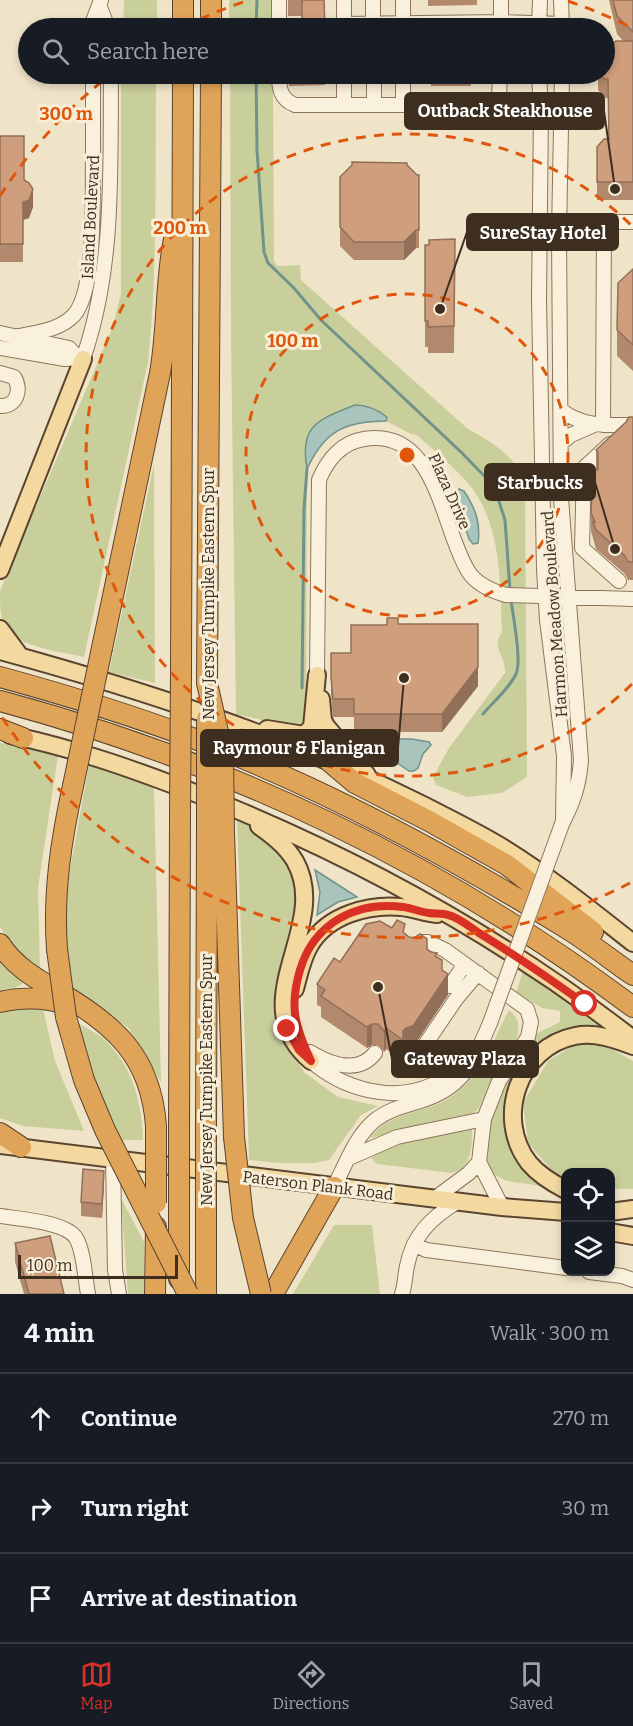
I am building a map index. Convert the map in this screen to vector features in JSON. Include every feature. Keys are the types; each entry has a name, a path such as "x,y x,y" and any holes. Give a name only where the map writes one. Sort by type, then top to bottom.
{"highway":[{"path":"183,0 183,18"},
{"path":"211,0 211,18"},
{"name":"New Jersey Turnpike Eastern Spur","path":"179,1294 183,84"},
{"name":"New Jersey Turnpike Eastern Spur","path":"206,1294 206,1134 216,831 207,683 211,84"},
{"path":"182,198 168,269 167,321 160,373 73,786 58,872 56,916 57,949 66,1017 76,1058 105,1130 188,1294"},
{"path":"0,677 156,725 256,764 321,793 467,869 568,929 633,975"},
{"path":"0,701 74,722 156,750 261,791 316,816 411,865 497,914 570,961 633,1007"},
{"path":"0,731 23,738"},
{"path":"329,761 355,783 507,865 633,963"},
{"path":"216,831 234,1137 243,1218 261,1294"},
{"path":"0,944 8,956 23,970 115,1030 137,1058 150,1090 156,1126 155,1294"},
{"path":"0,1002 26,998 46,999 89,1011"},
{"path":"0,1133 21,1147"},
{"path":"273,1294 334,1187"}],"main road":[{"path":"0,570 81,358"},
{"path":"0,629 20,656"},
{"path":"0,651 79,672 242,726 371,779 515,855 556,883 633,943"},
{"path":"242,726 304,735 312,727 317,675"},
{"path":"317,675 326,726 371,779"},
{"path":"23,738 108,760 239,811 346,859 449,915 516,956 633,1039"},
{"path":"239,811 282,843 296,862 301,875 304,898 302,914 283,1000 287,1029 299,1050 308,1055"},
{"path":"308,1055 294,1015 296,988 305,956 311,943 322,930 346,915 373,908 402,907 449,915"},
{"path":"561,1187 534,1169 519,1145 515,1133 513,1110 514,1097 523,1074 547,1048 567,1038 601,1036 633,1046"},
{"name":"Paterson Plank Road","path":"0,1145 561,1213"},
{"path":"615,1211 633,1209"},
{"path":"615,1233 633,1236"}],"street":[{"path":"279,0 279,18"},
{"path":"344,0 344,18"},
{"path":"373,0 373,18"},
{"path":"403,0 403,18"},
{"path":"501,0 501,18"},
{"path":"539,18 540,0"},
{"path":"561,0 561,18"},
{"path":"94,18 100,4"},
{"name":"Island Boulevard","path":"19,336 41,332 64,323 74,315 82,296 93,231 93,84"},
{"name":"Island Boulevard","path":"81,358 91,338 105,268 110,182 111,84"},
{"path":"280,84 280,91 288,102 295,105 489,105 499,98 500,84"},
{"path":"343,84 344,105"},
{"path":"374,84 374,105"},
{"path":"403,84 403,105"},
{"name":"Harmon Meadow Boulevard","path":"540,84 539,222 545,597 564,756 562,824"},
{"name":"Harmon Meadow Boulevard","path":"334,1187 361,1135 373,1121 385,1113 448,1090 459,1080 476,1055 490,1023 562,824 575,799 580,779 581,760 561,498 559,222 562,84"},
{"path":"539,222 633,222"},
{"path":"599,425 603,222"},
{"path":"0,333 69,348 81,358"},
{"path":"0,348 65,359 81,358"},
{"path":"0,373 14,377 18,387 12,403 0,406"},
{"path":"561,410 571,418 599,425 633,425"},
{"path":"561,442 571,435 599,425"},
{"path":"619,581 582,548 584,468 620,434"},
{"name":"Plaza Drive","path":"317,675 319,480 331,458 351,443 362,439 384,439 410,448 416,454 432,483 460,556 469,573 481,584 506,595 633,599"},
{"path":"412,950 421,942 428,942 442,954 465,964 527,1009 531,1022 528,1037 499,1082 484,1119 479,1162 502,1207"},
{"path":"450,986 465,964"},
{"path":"411,1056 418,1055 456,999 478,974"},
{"path":"308,1055 339,1065 355,1066 369,1060 375,1053"},
{"path":"308,1055 321,1070 348,1084 379,1092 400,1093 436,1083 476,1055"},
{"path":"349,1158 397,1137 484,1119"},
{"path":"113,1157 115,1270 119,1294"},
{"path":"434,1199 469,1173 479,1162"},
{"path":"402,1294 414,1244 424,1227 457,1202"},
{"path":"0,1216 63,1227 75,1237 79,1246 88,1294"},
{"path":"414,1244 426,1250 561,1267"},
{"path":"615,1275 633,1280"}],"green space":[{"path":"124,0 157,0 157,18 123,18"},
{"path":"229,0 273,0 273,18 229,18"},
{"path":"121,84 156,84 153,290 148,362 84,657 41,648 19,640 11,634 5,628 2,620 0,591 112,329 121,293"},
{"path":"230,84 273,84 274,261 277,266 300,265 301,280 468,429 508,456 525,480 527,777 502,793 467,797 436,785 433,777 449,748 505,673 505,666 498,647 502,632 497,553 487,515 467,482 417,435 386,421 387,417 355,405 305,459 307,472 306,719 301,729 284,728 267,721 236,714"},
{"path":"154,464 155,683 109,672"},
{"path":"0,743 58,755 38,888 40,971 14,949 0,927"},
{"path":"89,764 154,785 161,1082 128,1027 73,994 63,936 70,870"},
{"path":"237,820 262,832 286,858 299,891 275,985 282,1040 305,1073 338,1097 378,1106 361,1115 329,1160 315,1163 282,1163 249,1160"},
{"path":"0,958 23,984 0,994"},
{"path":"523,972 604,1029 526,1057 507,1097 507,1133 522,1167 542,1186 507,1181 493,1174 488,1167 484,1140 492,1108 518,1056 539,1032 560,1022 560,1011 542,1008 516,992"},
{"path":"10,1008 43,1009 55,1061 84,1131 23,1126 0,1118 0,1014"},
{"path":"509,1010 516,1018 517,1037 474,1113 370,1138 387,1123 441,1103 462,1088 471,1079 485,1057"},
{"path":"78,1023 106,1041 125,1065 138,1101 143,1140 119,1140 92,1073"},
{"path":"579,1042 610,1048 633,1061 633,1189 615,1189 615,1168 561,1168 561,1176 553,1172 528,1143 523,1103 548,1061"},
{"path":"472,1127 468,1161 452,1173 377,1164 371,1158 394,1144"},
{"path":"121,1198 144,1242 144,1294 128,1294"},
{"path":"334,1225 372,1225 380,1294 293,1294"}],"water":[{"path":"355,405 376,410 387,417 386,421 358,423 337,431 321,446 307,469 306,443 314,426 321,420"},
{"path":"459,489 464,491 476,516 479,528 478,543 473,544 469,539 454,494"},
{"path":"412,739 429,742 431,745 423,754 418,768 409,771 381,752 380,747 383,741"},
{"path":"315,870 357,897 338,902 317,915 320,892"}],"building":[{"path":"302,0 324,0 325,18 302,18"},
{"path":"613,0 633,0 633,32 617,16"},
{"path":"633,41 633,182 597,182 597,147 604,139 609,139 608,84 615,84 615,42"},
{"path":"0,136 24,136 24,180 33,189 29,200 23,202 23,244 0,244"},
{"path":"352,162 407,163 419,175 419,230 416,230 404,242 354,242 340,227 340,177 352,165"},
{"path":"455,239 454,326 428,327 428,321 425,321 425,245 429,245 429,240"},
{"path":"633,269 633,345 617,330 618,283"},
{"path":"629,417 633,417 633,562 628,562 625,556 596,530 591,513 593,470 598,470 596,450"},
{"path":"387,618 398,618 398,624 478,624 478,667 442,714 354,714 354,699 333,699 331,653 351,653 351,625 387,625"},
{"path":"397,920 405,924 403,932 409,937 414,938 420,934 427,939 427,949 437,953 435,956 442,960 442,970 448,974 413,1026 403,1031 403,1040 386,1028 384,1031 378,1024 367,1027 321,996 325,990 317,984 334,958 340,962 366,924 380,921 392,928"},
{"path":"83,1169 104,1171 102,1204 81,1202"},
{"path":"50,1236 64,1294 29,1294 15,1243"}],"waterway":[{"path":"256,18 257,0"},
{"path":"256,84 257,150 264,252 268,263 293,287 321,320 494,486 505,520 510,590"},
{"path":"302,688 304,509 307,469"},
{"path":"483,714 509,685 518,668 518,649 511,600"}],"place":[{"name":"Outback Steakhouse","path":"615,189"},
{"name":"SureStay Hotel","path":"440,309"},
{"name":"Starbucks","path":"615,549"},
{"name":"Raymour & Flanigan","path":"404,678"},
{"name":"Gateway Plaza","path":"378,987"}],"route":[{"path":"287,1029 299,1050 311,1061 296,1026 294,1003 305,956 311,943 322,930 346,915 360,910 387,906 449,915 516,956 585,1004"}]}
